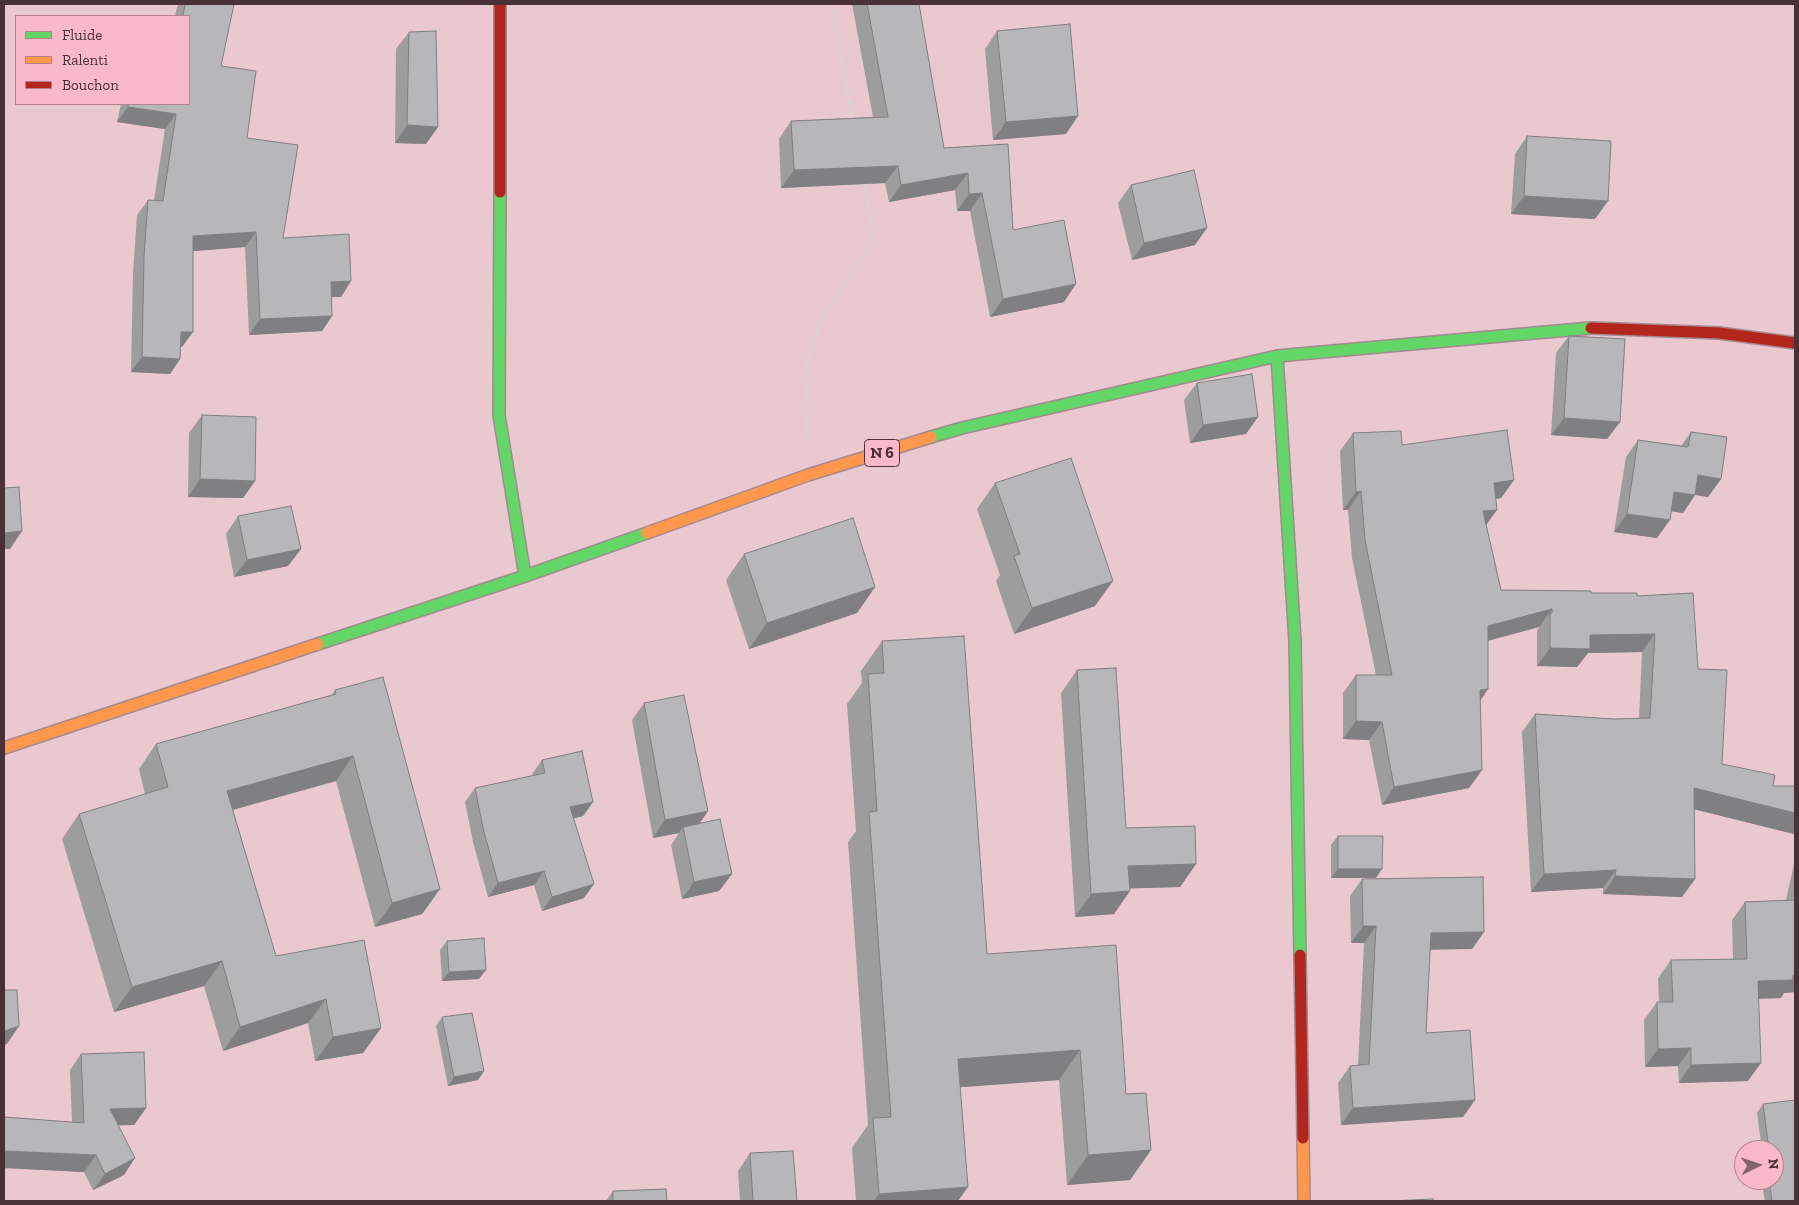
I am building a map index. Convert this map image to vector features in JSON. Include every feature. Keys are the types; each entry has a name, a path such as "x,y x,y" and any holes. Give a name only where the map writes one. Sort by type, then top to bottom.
{"main road":[{"path":"500,4 499,415 525,576"},
{"name":"N 6","path":"4,748 525,576 808,475 962,428 1277,356 1585,328 1719,333 1795,343"},
{"path":"1277,356 1295,641 1304,1201"}],"path":[{"path":"832,4 854,130"},
{"path":"808,475 806,424 807,365 821,318 874,237 863,179"}],"building":[{"path":"185,4 234,4 221,66 256,71 247,138 298,145 283,238 349,234 351,281 331,282 332,316 260,319 256,232 193,236 193,332 181,332 180,359 142,357 144,257 148,200 163,201 176,114 128,107 128,105 190,105 190,15 183,15"},
{"path":"867,4 919,4 944,148 1008,144 1013,230 1064,220 1076,284 1003,299 982,193 969,194 968,173 901,185 898,166 794,170 791,121 888,117"},
{"path":"1070,24 1078,116 1006,122 997,31"},
{"path":"436,31 438,127 407,125 409,32"},
{"path":"1527,136 1611,141 1608,201 1524,196"},
{"path":"1194,170 1207,228 1144,243 1131,185"},
{"path":"1569,336 1625,339 1620,422 1564,418"},
{"path":"1252,374 1258,417 1203,425 1197,383"},
{"path":"202,415 256,417 255,481 200,479"},
{"path":"1507,430 1514,480 1494,483 1497,510 1483,511 1501,590 1637,593 1637,596 1693,593 1698,669 1727,670 1722,764 1775,775 1773,786 1795,786 1795,813 1694,788 1695,879 1615,876 1616,870 1544,874 1535,714 1614,719 1650,718 1655,634 1590,635 1590,649 1550,648 1550,613 1552,613 1552,609 1488,626 1488,689 1480,690 1482,770 1394,787 1382,722 1356,721 1356,675 1392,675 1365,540 1361,491 1356,492 1353,433 1401,431 1402,445"},
{"path":"1691,432 1727,437 1721,479 1698,475 1695,495 1674,492 1670,520 1627,514 1638,440 1688,447"},
{"path":"1071,458 1113,581 1032,608 1014,556 1020,554 995,483"},
{"path":"19,487 22,531 4,533 4,488"},
{"path":"291,506 301,549 247,560 238,516"},
{"path":"853,518 875,587 767,623 744,554"},
{"path":"964,636 987,954 1116,945 1126,1094 1146,1093 1151,1150 1088,1155 1080,1050 958,1059 968,1187 879,1194 873,1118 891,1117 869,812 877,811 868,674 884,673 882,641"},
{"path":"1116,668 1126,828 1195,826 1196,864 1128,866 1130,891 1091,894 1077,670"},
{"path":"383,677 440,889 392,903 353,756 227,791 276,956 364,940 381,1028 333,1037 326,999 240,1027 222,961 132,987 79,814 168,787 156,744 336,694 335,690"},
{"path":"684,695 708,811 665,820 644,703"},
{"path":"582,751 593,802 570,807 594,884 552,897 544,871 498,883 483,828 475,788 545,773 542,760"},
{"path":"720,819 732,874 694,882 683,827"},
{"path":"1338,836 1383,836 1382,869 1338,869"},
{"path":"1483,877 1484,932 1431,933 1426,1033 1470,1030 1475,1100 1353,1108 1350,1066 1369,1064 1376,926 1363,926 1362,879"},
{"path":"1795,900 1795,975 1793,975 1793,980 1758,981 1761,1063 1691,1065 1691,1048 1658,1049 1657,1002 1673,1002 1671,960 1747,959 1745,902"},
{"path":"484,938 486,970 449,972 447,941"},
{"path":"4,990 17,990 19,1026 4,1031"},
{"path":"472,1013 484,1071 454,1077 442,1017"},
{"path":"144,1052 146,1108 110,1109 135,1158 105,1174 96,1155 4,1151 4,1117 84,1123 81,1054"},
{"path":"1795,1100 1795,1201 1772,1201 1770,1190 1784,1190 1784,1140 1768,1140 1763,1104"},
{"path":"793,1151 797,1201 753,1201 750,1153"},
{"path":"666,1189 667,1201 613,1201 613,1191"},
{"path":"1433,1199 1433,1201 1389,1201"}],"traffic: fast":[{"path":"500,192 499,415 525,576"},
{"path":"931,437 962,428 1277,356 1591,328"},
{"path":"1277,356 1295,641 1300,955"},
{"path":"318,644 525,576 647,533"}],"traffic: slow":[{"path":"647,533 808,475 931,437"},
{"path":"4,748 318,644"},
{"path":"1303,1138 1304,1201"}],"traffic: jam":[{"path":"500,4 500,192"},
{"path":"1591,328 1719,333 1795,343"},
{"path":"1300,955 1303,1138"}]}
